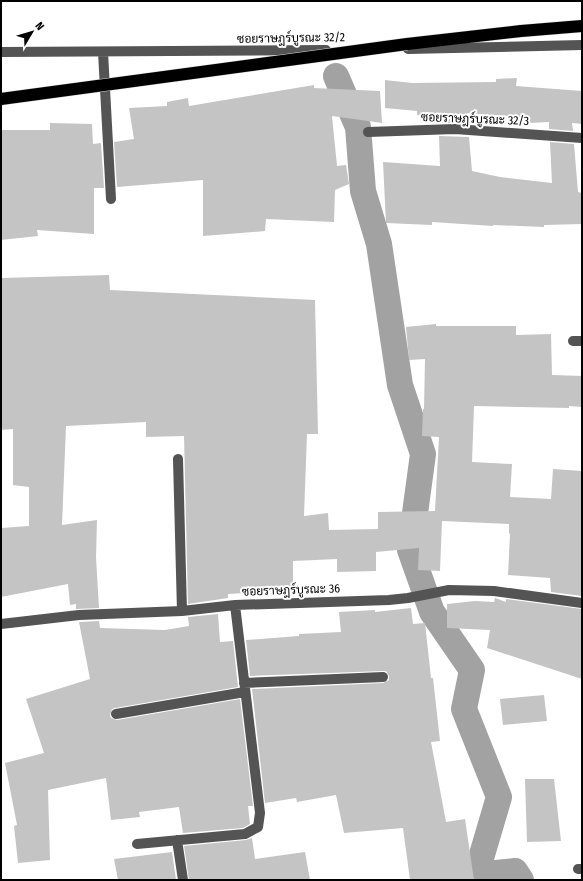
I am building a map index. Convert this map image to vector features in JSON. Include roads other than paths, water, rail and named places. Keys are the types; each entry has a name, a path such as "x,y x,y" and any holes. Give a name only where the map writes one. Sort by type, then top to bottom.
{"highway":[{"path":"1,99 406,44 582,26"}],"street":[{"name":"ซอยราษฎร์บูรณะ 32/2","path":"1,52 271,52 582,45"},
{"path":"103,52 111,199"},
{"name":"ซอยราษฎร์บูรณะ 32/3","path":"368,132 455,129 582,138"},
{"path":"178,459 182,611"},
{"name":"ซอยราษฎร์บูรณะ 36","path":"1,624 79,615 182,611 235,605 408,598 449,590 494,592 582,603"},
{"path":"137,844 245,834 258,828 260,813 235,605"},
{"path":"116,714 245,688 383,677"},
{"path":"177,840 183,880"}],"waterway":[{"path":"336,76 358,127 363,191 379,244 400,385 423,454 410,550 432,612 472,670 464,709 499,797 476,875 515,871 521,880"}]}
